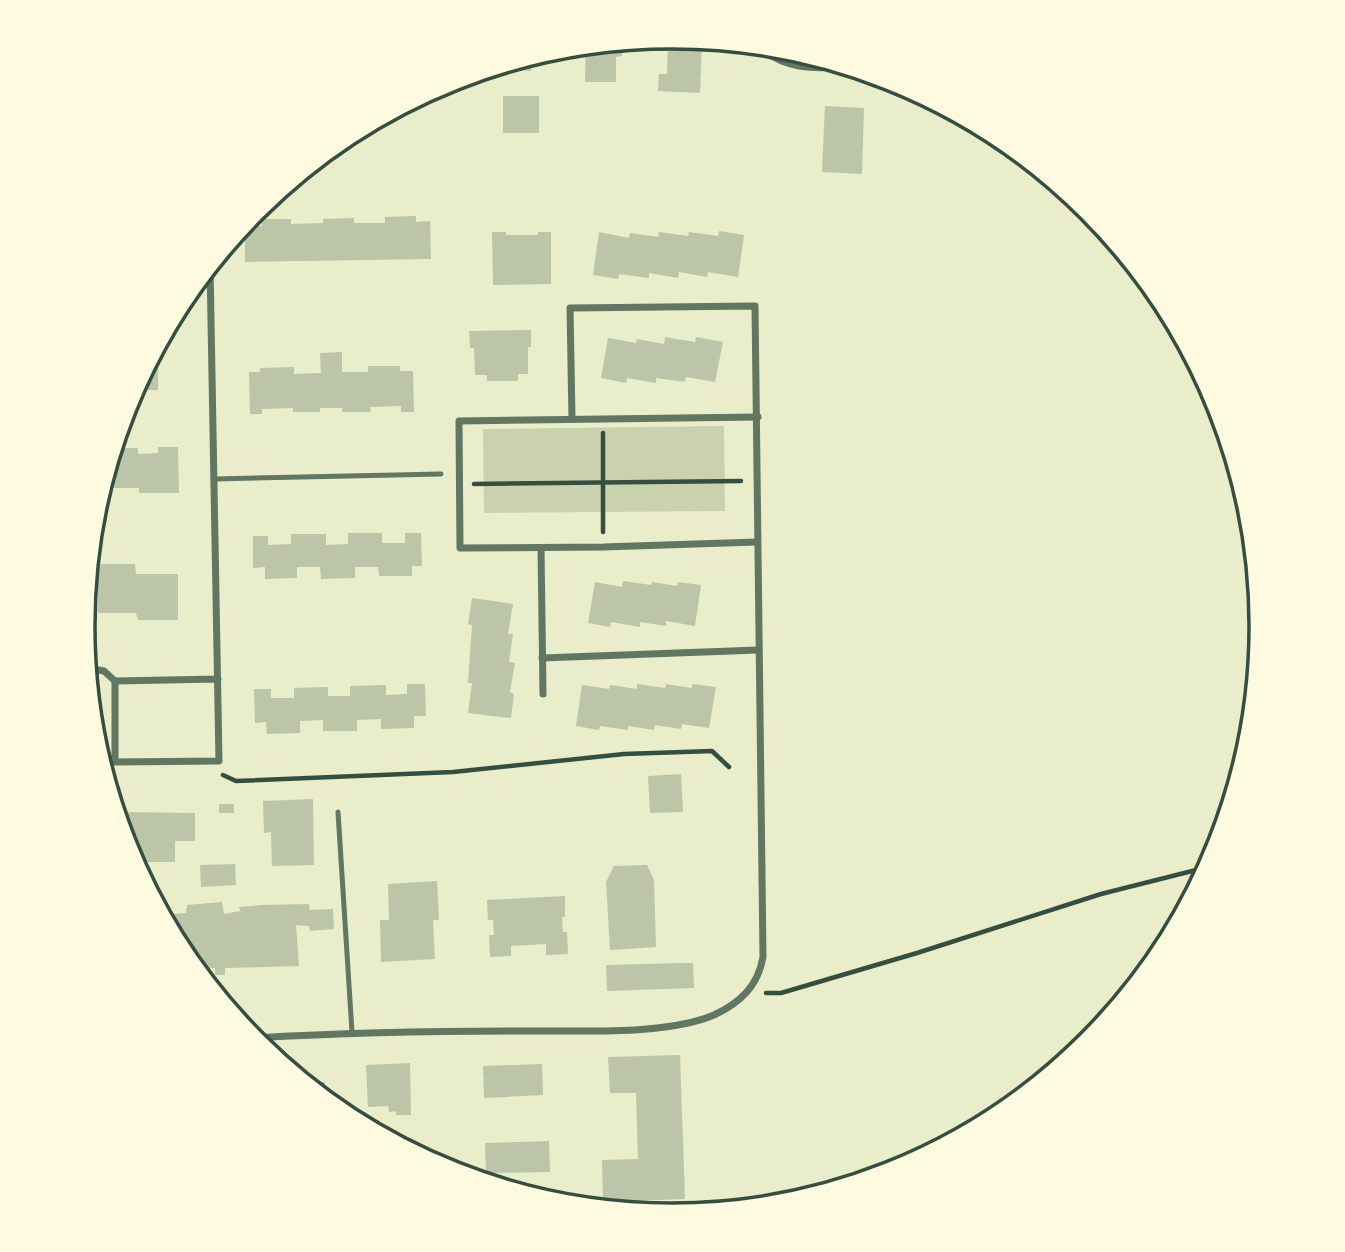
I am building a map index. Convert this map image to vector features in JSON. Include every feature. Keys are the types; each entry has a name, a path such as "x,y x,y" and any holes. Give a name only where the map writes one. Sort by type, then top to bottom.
{"street":[{"path":"778,59 796,66 820,68"},
{"path":"97,670 104,671 114,681 115,762 219,761 210,281"},
{"path":"267,1037 352,1032 619,1030 678,1025 713,1015 734,1004 760,976 763,957 755,306 570,308 572,419"},
{"path":"757,542 460,548 459,421 758,417"},
{"path":"541,548 543,694"},
{"path":"542,658 758,650"},
{"path":"114,681 218,680"}],"lane":[{"path":"214,479 441,474"},
{"path":"338,812 352,1032"}],"path":[{"path":"603,419 603,547"},
{"path":"459,484 758,481"},
{"path":"219,761 222,775 236,781 453,772 624,754 712,751 729,767"},
{"path":"747,992 781,993 1101,894 1195,870"}],"green space":[{"path":"724,426 725,511 484,513 483,429"}],"building":[{"path":"668,49 702,50 700,93 658,91 659,74 667,74"},
{"path":"622,51 622,56 616,57 616,82 585,82 586,56"},
{"path":"503,96 539,96 539,133 503,133"},
{"path":"825,106 864,108 862,174 822,172"},
{"path":"416,216 416,222 430,221 431,259 245,262 245,239 257,226 262,226 263,219 291,219 291,224 354,218 354,223 385,223 385,217"},
{"path":"719,231 744,235 738,277 708,272 707,277 679,272 678,278 649,273 649,278 619,274 618,279 593,275 599,232 629,238 630,233 658,237 659,232 718,236"},
{"path":"492,232 538,235 538,232 551,232 551,284 493,285"},
{"path":"531,330 528,374 518,374 518,381 487,381 487,375 475,375 474,348 470,348 469,331"},
{"path":"665,337 695,342 696,337 723,342 715,382 686,377 685,382 656,378 656,383 627,378 626,383 601,378 608,338 664,344"},
{"path":"342,352 342,372 368,372 368,366 400,366 400,371 413,371 414,412 401,412 401,406 370,407 371,412 342,412 342,408 320,408 320,412 293,412 293,408 262,409 262,414 250,414 249,372 260,372 260,368 294,367 294,374 321,373 320,353"},
{"path":"158,365 158,390 146,390"},
{"path":"158,447 178,447 179,493 139,493 139,488 113,488 124,448 138,448 138,454 158,453"},
{"path":"348,533 382,533 382,543 405,543 405,533 421,533 422,566 412,566 412,576 379,576 378,567 355,567 355,578 321,579 320,567 297,567 297,578 265,579 265,567 253,568 253,536 268,536 268,545 291,544 291,534 326,534 326,545 348,544"},
{"path":"99,564 135,564 136,574 178,574 178,620 138,620 136,613 98,613"},
{"path":"623,581 651,585 652,582 677,586 678,582 701,585 695,626 666,621 666,626 640,622 640,627 611,622 610,627 588,623 595,582 622,587"},
{"path":"472,598 513,604 508,634 513,634 509,662 515,663 510,692 514,694 511,718 468,713 472,683 468,683 472,625 468,624"},
{"path":"407,684 425,684 426,716 414,716 414,728 381,729 381,719 357,720 357,731 323,731 323,720 300,721 300,733 267,734 266,722 255,723 254,689 271,689 271,698 294,698 294,688 328,687 328,696 350,696 350,686 386,685 386,695 407,694"},
{"path":"637,684 665,688 666,684 692,688 692,684 716,687 709,728 682,724 681,729 655,725 654,730 600,726 599,730 576,726 582,685 637,689"},
{"path":"681,774 683,812 650,813 648,776"},
{"path":"313,799 314,865 272,866 271,832 264,833 263,801"},
{"path":"219,804 234,804 234,813 219,813"},
{"path":"126,812 195,813 195,841 175,841 175,862 146,862"},
{"path":"235,864 236,885 201,887 200,865"},
{"path":"647,865 654,880 656,947 610,950 606,882 614,866"},
{"path":"437,881 439,920 433,920 435,959 381,962 380,920 389,920 388,884"},
{"path":"565,896 565,917 562,917 563,932 567,932 568,954 546,955 546,944 511,946 511,956 490,957 489,935 494,935 493,920 488,920 487,900"},
{"path":"222,902 224,914 240,911 239,907 309,904 310,910 333,909 334,929 310,931 309,926 296,925 299,966 225,968 225,975 215,975 215,968 209,968 173,914 186,913 187,905"},
{"path":"693,963 694,988 607,991 606,965"},
{"path":"680,1055 685,1199 627,1201 603,1199 602,1160 638,1159 636,1093 610,1093 608,1057"},
{"path":"410,1063 411,1115 396,1115 396,1111 389,1112 388,1106 368,1107 366,1065"},
{"path":"542,1064 543,1095 484,1098 483,1066"},
{"path":"549,1141 550,1172 486,1172 485,1143"}]}
